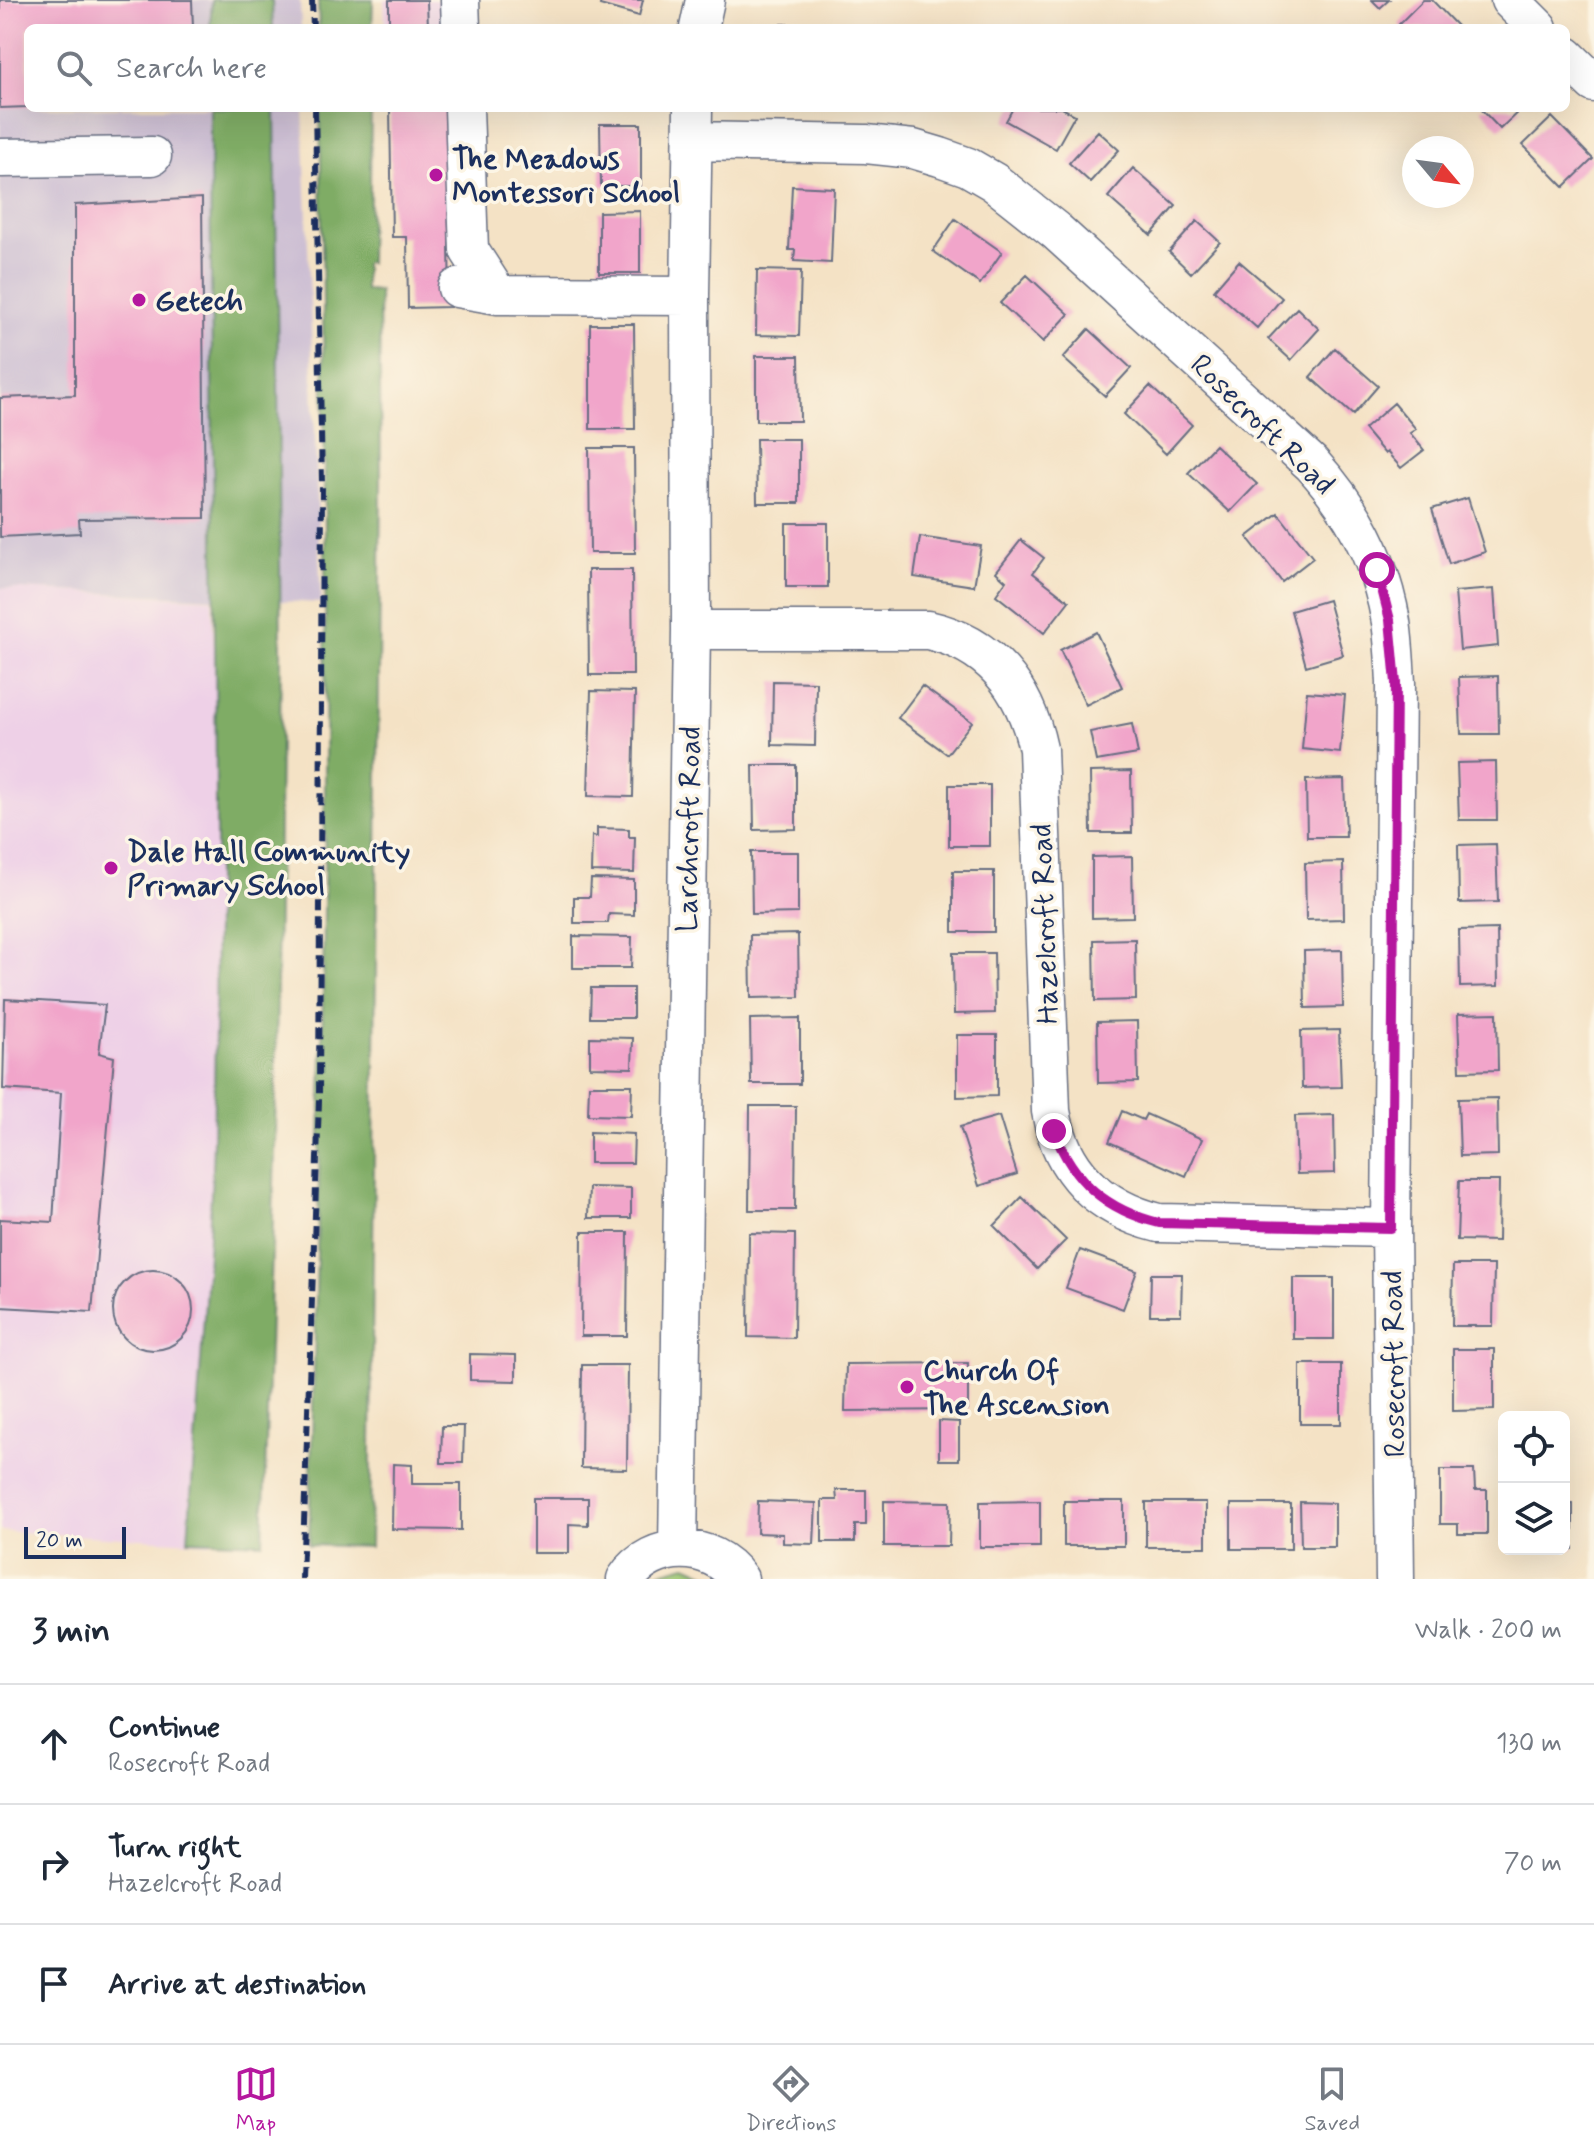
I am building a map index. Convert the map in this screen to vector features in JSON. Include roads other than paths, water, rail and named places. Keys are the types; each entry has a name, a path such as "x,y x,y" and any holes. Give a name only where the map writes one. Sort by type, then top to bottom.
{"street":[{"path":"460,0 461,24"},
{"path":"700,24 705,0"},
{"path":"1510,0 1534,24"},
{"path":"1570,60 1594,83"},
{"path":"464,112 469,250 498,295"},
{"name":"Larchcroft Road","path":"678,1549 691,630 693,124"},
{"name":"Rosecroft Road","path":"693,124 913,149 968,167 994,182 1056,231 1312,464 1344,502 1367,544 1390,620 1396,683 1391,1228 1395,1579"},
{"path":"0,158 152,156"},
{"path":"457,288 498,295 690,296"},
{"name":"Hazelcroft Road","path":"691,630 928,630 962,641 992,662 1017,690 1033,725 1038,749 1051,1111 1057,1140 1071,1166 1084,1183 1109,1203 1140,1218 1159,1223 1391,1228"},
{"path":"626,1579 644,1561 678,1549 700,1551 718,1559 739,1579"}],"railway":[{"path":"312,0 313,24"},
{"path":"302,1579 319,1102 322,485 315,112"}],"place":[{"name":"The Meadows Montessori School","path":"436,175"},
{"name":"Getech","path":"139,300"},
{"name":"Dale Hall Community Primary School","path":"111,868"},
{"name":"Church Of The Ascension","path":"907,1387"}]}
